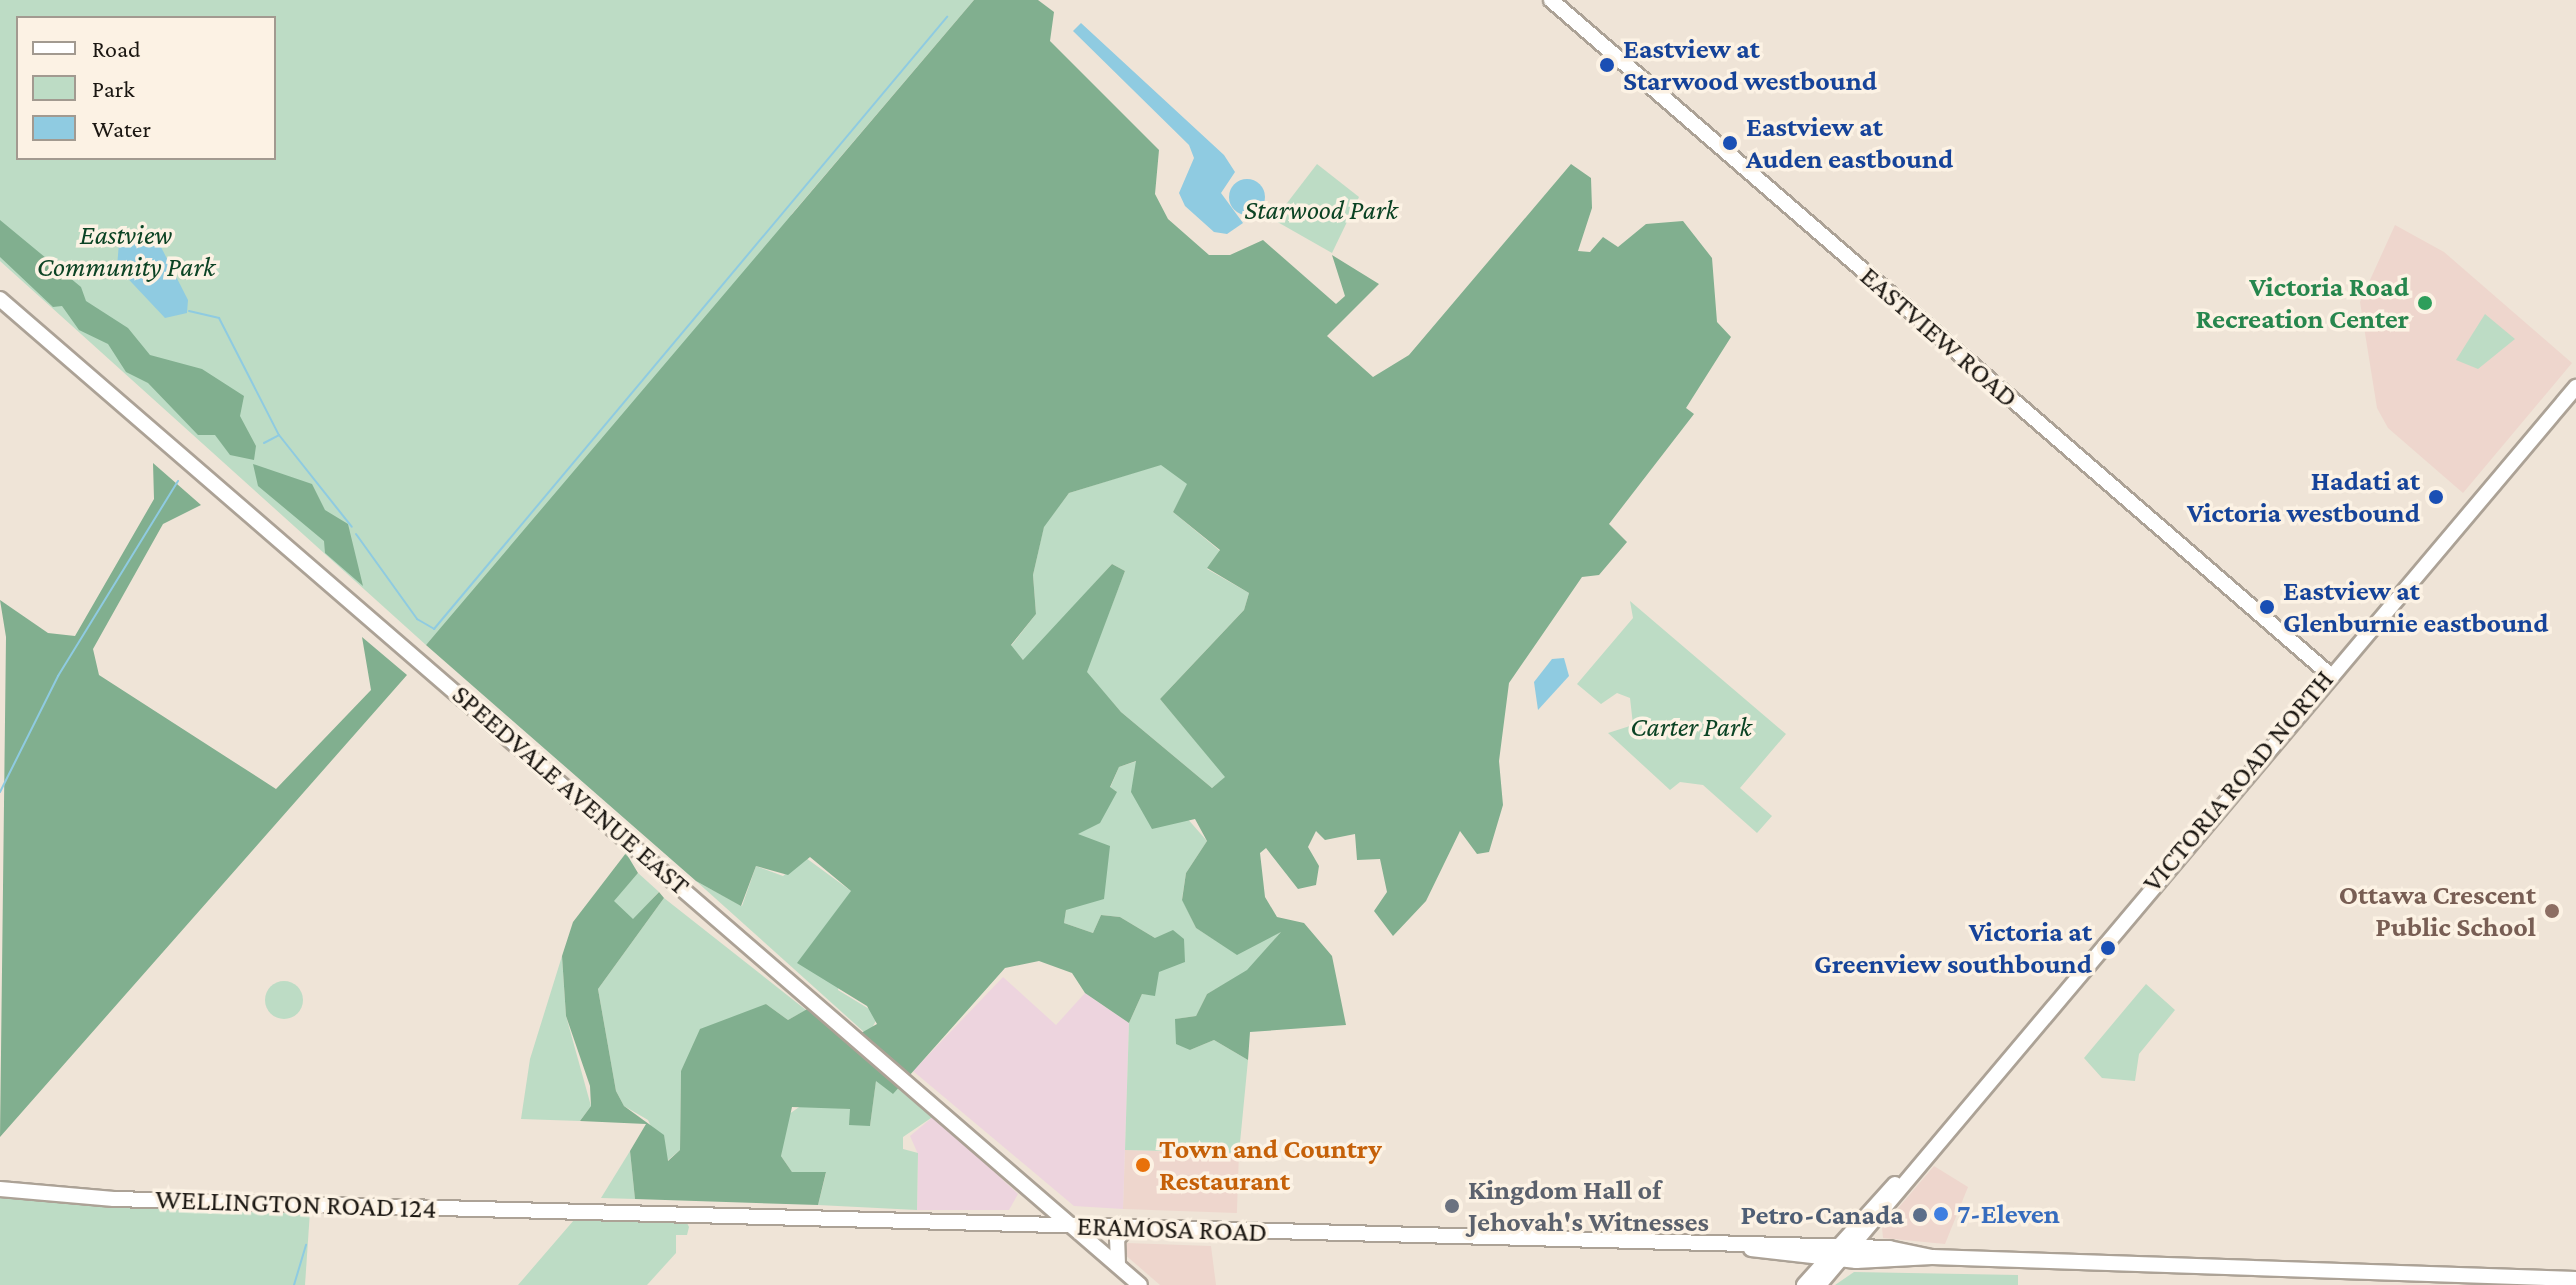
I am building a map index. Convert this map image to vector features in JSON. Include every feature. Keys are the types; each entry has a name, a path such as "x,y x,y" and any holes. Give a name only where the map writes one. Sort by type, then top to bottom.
{"main road":[{"name":"EASTVIEW ROAD","path":"1551,0 2329,674"},
{"name":"SPEEDVALE AVENUE EAST","path":"0,299 1140,1285"},
{"name":"VICTORIA ROAD NORTH","path":"1819,1285 1838,1253 2576,387"},
{"name":"VICTORIA ROAD NORTH","path":"1803,1285 1874,1219 1903,1178"},
{"name":"WELLINGTON ROAD 124","path":"0,1189 593,1212"},
{"path":"1002,1224 1028,1215 1033,1193"},
{"name":"ERAMOSA ROAD","path":"593,1212 2576,1279"},
{"path":"1874,1219 1874,1236 1889,1248"},
{"path":"1118,1265 1117,1239 1127,1228"},
{"name":"ERAMOSA ROAD","path":"1750,1249 1787,1258 1889,1248 1932,1257"},
{"path":"1787,1258 1800,1268 1803,1285"}],"shaded area":[{"path":"2395,225 2444,252 2572,363 2463,493 2388,428 2377,408 2360,302"},
{"path":"1003,977 1056,1025 1085,993 1129,1023 1123,1209 1074,1206 913,1071"},
{"path":"934,1116 1018,1194 1009,1210 917,1210 918,1154 910,1136"},
{"path":"1125,1150 1239,1154 1237,1213 1123,1209"},
{"path":"1934,1166 1968,1187 1945,1244 1883,1238 1882,1227"},
{"path":"1127,1243 1211,1246 1216,1285 1160,1285 1123,1253"}],"green space":[{"name":"Eastview Community Park","path":"0,0 974,0 791,215 815,201 834,211 871,263 883,355 928,491 934,545 925,565 891,585 811,598 740,699 719,691 705,700 682,766 654,801 640,800 442,641 449,619 426,645 0,261"},
{"path":"974,0 1038,0 1054,12 1050,41 1159,150 1155,194 1168,219 1209,255 1230,255 1263,240 1336,304 1345,296 1332,255 1379,284 1327,336 1373,377 1409,355 1571,164 1591,178 1592,208 1578,251 1590,252 1603,237 1618,247 1646,224 1683,221 1712,258 1717,322 1731,337 1686,408 1694,414 1609,524 1627,542 1599,575 1582,577 1509,683 1499,761 1503,805 1489,852 1477,854 1460,831 1426,901 1393,936 1374,911 1387,892 1380,859 1357,860 1355,834 1325,840 1316,831 1308,847 1319,866 1316,885 1298,889 1266,848 1260,853 1265,897 1277,917 1304,923 1332,956 1346,1025 1250,1032 1248,1060 1214,1040 1190,1050 1176,1044 1175,1019 1196,1016 1207,994 1247,970 1281,932 1237,955 1196,928 1182,900 1186,873 1207,841 1195,819 1152,829 1131,792 1136,761 1119,767 1110,787 1117,792 1100,823 1078,834 1110,846 1104,899 1066,910 1064,923 1093,933 1101,915 1120,917 1155,938 1173,930 1184,939 1185,962 1159,972 1155,996 1142,994 1129,1023 1085,993 1072,973 1039,961 1005,968 893,1094 876,1081 870,1126 849,1125 850,1109 792,1107 781,1156 792,1172 826,1172 818,1205 635,1199 630,1151 646,1124 580,1121 591,1106 590,1086 566,1016 562,956 573,922 626,853 638,873 614,901 633,919 659,892 664,898 598,989 616,1091 624,1106 664,1135 668,1161 680,1150 681,1071 700,1029 766,1004 788,1020 809,1008 847,1041 877,1024 867,1006 797,963 851,891 810,857 788,875 756,866 741,906 696,881 426,645","holes":["1161,465 1187,484 1173,512 1220,550 1207,568 1249,593 1244,610 1160,699 1225,777 1212,788 1121,712 1087,672 1125,571 1112,564 1023,660 1011,645 1036,614 1033,575 1044,527 1069,493"]},
{"name":"Starwood Park","path":"1317,164 1359,197 1332,253 1274,220"},
{"path":"0,220 81,287 86,301 128,328 150,355 202,369 244,396 240,416 256,446 254,460 230,455 215,435 198,435 148,383 126,372 108,344 79,330 62,306 53,307 0,257"},
{"path":"2485,314 2515,339 2478,369 2456,360"},
{"path":"153,463 201,505 163,524 93,649 99,675 276,789 371,690 362,637 407,675 0,1137 6,637 0,600 48,633 75,636 154,499"},
{"path":"253,464 312,484 325,510 348,524 363,586 325,553 324,541 258,486"},
{"path":"1162,464 1188,484 1173,512 1220,551 1207,569 1249,593 1244,610 1160,699 1226,777 1212,788 1121,712 1086,672 1125,571 1112,564 1024,661 1011,646 1036,614 1033,575 1044,526 1069,493"},
{"name":"Carter Park","path":"1630,601 1786,734 1740,788 1772,816 1757,833 1703,785 1680,782 1670,790 1608,733 1633,725 1630,698 1617,693 1601,704 1577,684 1633,618"},
{"path":"1137,761 1207,841 1186,873 1182,899 1196,928 1237,954 1282,931 1247,971 1207,994 1196,1016 1176,1019 1190,1050 1214,1040 1248,1060 1239,1153 1125,1150 1129,1023 1142,994 1155,995 1155,938 1120,917 1101,915 1093,933 1064,923 1077,834 1116,791 1110,788 1119,767"},
{"path":"806,858 851,891 838,990 879,1015 871,1030 864,1032 696,881 742,906 756,866 783,876"},
{"path":"638,873 659,892 633,920 613,901"},
{"path":"664,898 806,1010 788,1020 766,1004 681,1071 680,1150 667,1161 648,1120 624,1106 616,1091 598,989"},
{"path":"562,956 566,1016 591,1106 580,1121 521,1119 530,1059"},
{"path":"284,981 298,986 303,1000 298,1014 284,1019 270,1014 265,1000 270,986"},
{"path":"2146,984 2175,1010 2139,1054 2135,1081 2102,1078 2084,1058"},
{"path":"876,1080 899,1086 934,1116 903,1137 903,1149 918,1153 917,1210 818,1205 826,1173 792,1172 781,1156 785,1117 802,1105 851,1109 870,1126"},
{"path":"630,1151 635,1199 601,1198"},
{"path":"0,1197 310,1211 305,1285 0,1285"},
{"path":"574,1220 687,1223 689,1227 687,1235 676,1235 676,1253 647,1285 518,1285"},
{"path":"1854,1272 2018,1275 2018,1285 1835,1285"}],"water":[{"path":"1081,23 1224,155 1235,172 1221,193 1243,223 1227,234 1214,232 1185,206 1179,193 1194,158 1189,145 1073,31"},
{"path":"1247,179 1260,184 1265,197 1260,210 1247,215 1234,210 1229,197 1234,184"},
{"path":"129,237 161,247 188,300 187,313 165,318 117,267 119,243"},
{"path":"1564,658 1569,676 1538,710 1534,682 1552,659"}],"waterway":[{"path":"356,534 417,619 434,629 947,17"},
{"path":"189,311 219,318 279,435"},
{"path":"264,443 279,435 352,527"},
{"path":"0,792 58,676 178,481"},
{"path":"294,1285 306,1245"}],"place":[{"name":"Eastview at Starwood westbound","path":"1607,65"},
{"name":"Eastview at Auden eastbound","path":"1730,143"},
{"name":"Victoria Road Recreation Center","path":"2425,303"},
{"name":"Hadati at Victoria westbound","path":"2436,497"},
{"name":"Eastview at Glenburnie eastbound","path":"2267,607"},
{"name":"Ottawa Crescent Public School","path":"2552,911"},
{"name":"Victoria at Greenview southbound","path":"2108,948"},
{"name":"Town and Country Restaurant","path":"1143,1165"},
{"name":"Kingdom Hall of Jehovah's Witnesses","path":"1452,1206"},
{"name":"7-Eleven","path":"1941,1214"},
{"name":"Petro-Canada","path":"1920,1215"}]}
